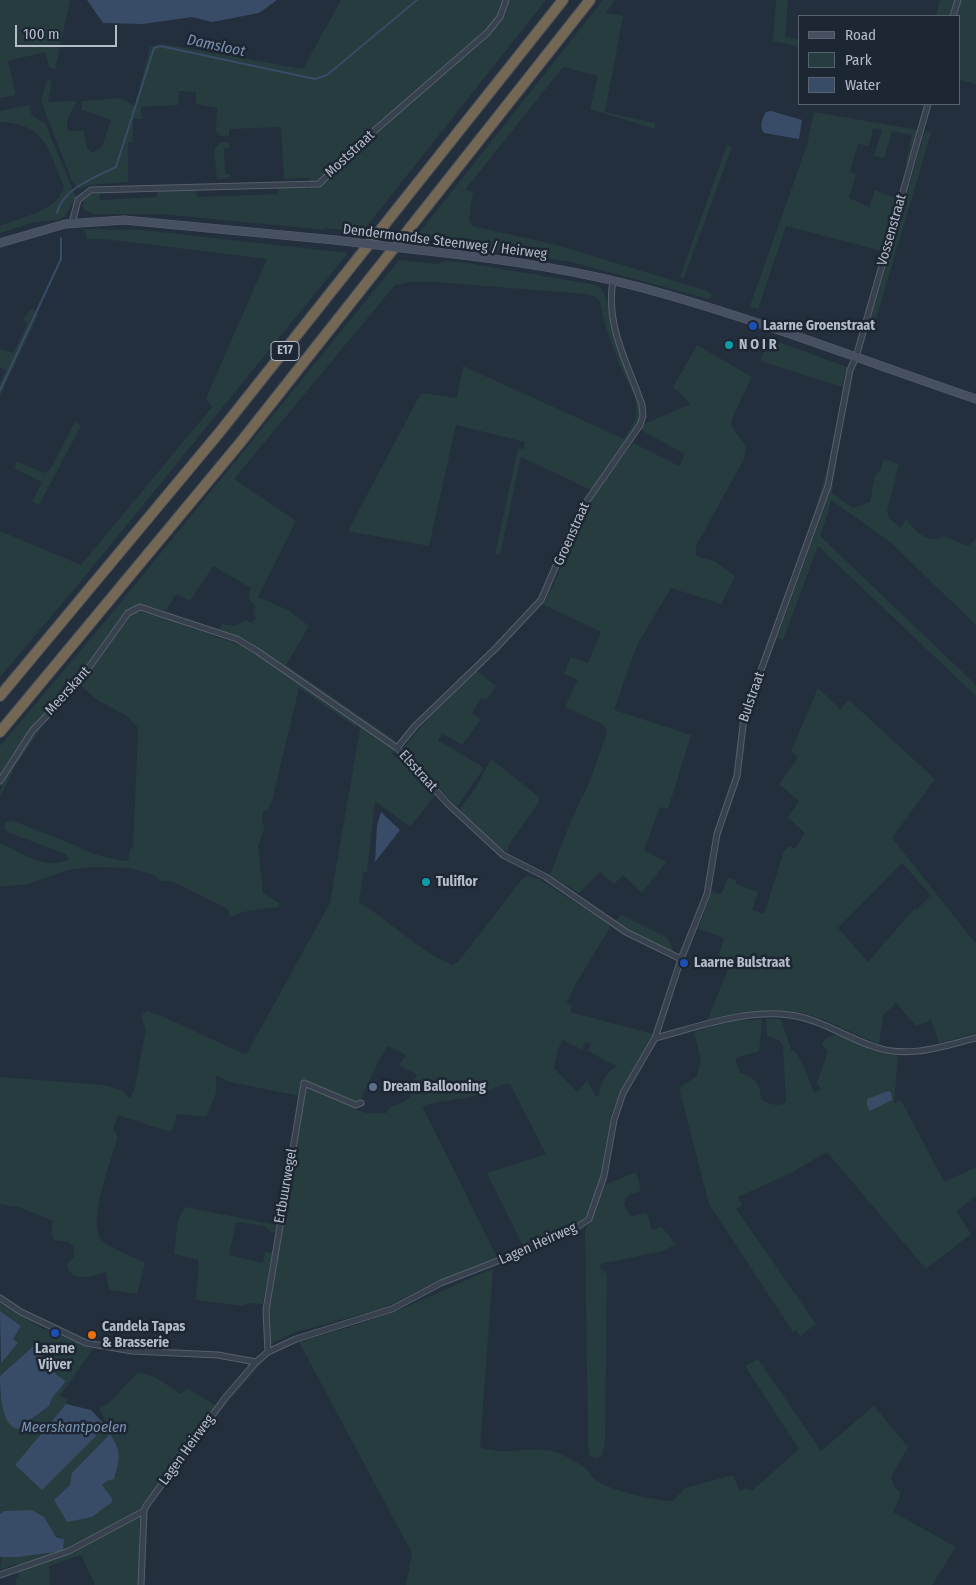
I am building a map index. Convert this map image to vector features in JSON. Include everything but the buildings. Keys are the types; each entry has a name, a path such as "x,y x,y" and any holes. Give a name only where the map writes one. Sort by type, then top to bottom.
{"highway":[{"name":"E17","path":"0,696 225,426 562,0"},
{"name":"E17","path":"0,732 240,443 590,0"}],"main road":[{"name":"Dendermondse Steenweg / Heirweg","path":"0,243 37,231 72,223 124,220 335,240 513,260 667,294 760,323 976,399"}],"street":[{"name":"Moststraat","path":"72,223 78,200 91,190 319,184 359,144 487,33 500,17 506,0"},
{"path":"954,15 958,0"},
{"name":"Vossenstraat","path":"856,357 928,105"},
{"name":"Groenstraat","path":"397,748 415,726 496,648 541,600 580,511 640,425 643,416 642,405 613,325 610,298 613,281"},
{"name":"Bulstraat","path":"655,1038 681,960 707,894 717,834 737,776 744,717 828,486 850,370 856,357"},
{"name":"Elsstraat","path":"140,607 247,644 397,748 448,804 503,855 546,877 626,932 681,960"},
{"name":"Meerskant","path":"0,781 32,731 76,684 128,613 140,607"},
{"path":"655,1038 730,1018 779,1014 804,1017 874,1047 891,1051 921,1051 976,1038"},
{"name":"Lagen Heirweg","path":"0,1575 69,1551 144,1511 185,1450 256,1362 268,1352 296,1338 392,1310 441,1283 532,1249 577,1229 588,1219 598,1194 608,1158 614,1120 623,1093 655,1038"},
{"name":"Ertbuurwegel","path":"268,1352 266,1310 304,1083 356,1105 361,1103"},
{"path":"0,1298 21,1312 86,1342 132,1351 218,1355 256,1362"},
{"path":"141,1585 144,1511"}],"green space":[{"path":"0,0 70,0 55,69 49,67 45,52 8,61 16,95 0,98"},
{"path":"341,0 546,0 362,232 161,214 93,214 84,210 82,205 84,199 99,193 100,200 157,197 157,191 196,190 197,197 278,194 278,187 310,189 309,178 284,179 281,127 229,129 229,136 220,136 216,131 217,108 196,104 196,92 179,91 178,105 141,107 142,119 133,119 133,142 128,142 128,182 91,185 80,189 72,181 41,101 47,80 52,81 48,102 76,101 67,127 69,131 84,131 87,148 92,153 102,147 111,120 82,110 82,101 119,98 135,106 150,47 163,44 303,69"},
{"path":"603,0 615,0 605,13 623,16 605,112 655,123 655,129 590,109 598,76 563,67 465,190 473,192 469,219 472,226 557,245 701,289 711,293 712,297 709,299 571,262 458,245 454,241 416,237"},
{"path":"776,0 788,0 785,37 798,40 798,47 773,41"},
{"path":"940,0 976,0 976,84 961,80 961,15 936,15"},
{"path":"29,105 32,116 45,123 76,197 66,215 59,220 35,222 0,233 0,226 38,212 55,202 61,195 64,186 49,150 36,134 16,124 0,122 0,111"},
{"path":"814,112 918,130 909,163 906,163 912,135 892,131 884,158 874,156 882,130 873,128 869,146 858,144 850,172 856,174 849,198 869,207 875,190 897,199 882,251 786,226 758,309 750,306 807,145"},
{"path":"925,131 931,133 876,319 871,318"},
{"path":"221,142 229,142 229,148 224,148 225,174 230,174 229,178 217,179 214,149"},
{"path":"727,145 732,147 684,278 680,277"},
{"path":"84,229 143,230 348,253 82,580 0,677 0,531 81,565 212,407 206,398 267,259 104,239 87,239"},
{"path":"399,260 437,264 445,261 467,263 596,285 600,288 607,301 616,341 636,389 639,399 640,417 633,434 591,490 521,457 500,555 495,554 518,448 524,449 525,442 456,425 429,546 348,531 421,393 457,398 463,366 624,439 636,419 636,400 619,363 605,325 600,302 596,297 585,294 435,282 411,282 395,285 234,479 296,521 258,597 288,610 309,626 286,665 395,740 394,744 248,641 219,629 222,624 235,626 245,620 252,623 256,618 253,614 255,606 248,598 251,588 213,566 190,601 176,594 166,611 143,605 129,608 75,682 24,738 0,775 0,746 99,629"},
{"path":"32,308 38,315 0,396 0,383 6,370 0,367 0,349 13,353 27,325 23,318"},
{"path":"770,339 847,367 842,387 760,361"},
{"path":"697,345 752,377 733,416 731,426 746,446 744,459 696,546 696,556 716,562 735,576 721,604 671,588 637,645 614,710 691,735 668,809 660,807 644,850 666,862 642,893 623,875 614,884 600,872 579,893 550,875 570,823 589,783 607,733 604,725 565,707 578,680 564,674 571,657 588,663 601,632 542,604 548,596 586,510 600,487 633,443 679,466 685,454 641,430 644,424 691,404 673,387"},
{"path":"75,422 81,426 39,505 32,502 42,482 14,468 17,461 44,473 50,470"},
{"path":"835,458 837,459 832,493 853,508 870,502 875,475 880,471 884,459 899,464 887,511 889,518 901,528 906,518 917,532 927,538 938,539 944,536 968,546 976,539 976,625 889,541 831,500 820,536 976,685 976,696 818,546 783,640 777,638 818,525 822,510 816,508 826,472 833,473"},
{"path":"136,611 158,616 245,647 395,749 392,754 396,757 398,755 435,795 410,827 375,801 367,872 363,872 359,902 430,953 453,965 458,962 523,878 527,876 539,879 611,926 575,985 566,1004 572,1005 570,1012 653,1034 625,1082 616,1102 609,1126 602,1171 595,1199 589,1212 580,1223 524,1248 487,1173 546,1154 510,1084 502,1085 474,1096 422,1106 497,1257 435,1282 384,1308 293,1333 271,1344 269,1342 269,1309 305,1093 299,1096 230,1082 216,1075 216,1093 206,1117 177,1114 170,1132 118,1115 113,1130 117,1134 117,1139 101,1193 97,1223 99,1234 104,1242 145,1263 137,1294 109,1290 106,1272 83,1277 73,1274 67,1264 74,1257 73,1246 69,1242 54,1240 51,1233 53,1221 19,1207 0,1204 0,1077 104,1085 122,1090 130,1099 135,1087 146,1029 141,1017 146,1011 162,1016 246,1055 330,903 360,729 358,725 356,727 299,688 272,801 268,809 263,812 262,824 265,825 258,847 263,893 279,903 278,907 242,912 231,917 228,909 171,881 161,881 154,875 130,868 94,867 67,870 29,884 0,887 0,843 43,862 61,862 69,859 66,854 7,832 4,828 6,822 11,820 89,852 128,861 130,849 133,848 138,728 127,716 97,700 79,684 131,614","holes":["563,1040 582,1050 586,1042 591,1045 588,1051 616,1066 604,1079 599,1095 596,1096 587,1081 577,1092 554,1068 558,1049","388,1046 406,1055 399,1065 417,1075 407,1090 410,1092 410,1097 389,1108 386,1113 367,1113 356,1110 378,1062"]},
{"path":"477,671 496,686 486,700 481,698 472,713 481,719 462,745 442,733 438,740 484,768 457,807 405,752 404,747 433,713"},
{"path":"818,688 840,709 849,700 935,779 892,838 976,944 976,1033 939,1043 931,1020 916,1026 896,1003 883,1015 879,1044 823,1020 791,1011 755,1012 707,1021 730,964 717,960 724,938 698,929 712,892 721,894 728,878 736,880 736,884 758,892 752,910 764,914 784,851 789,846 795,849 805,833 788,817 799,801 779,784 798,757 791,751","holes":["902,863 931,895 917,909 915,908 868,962 838,928"]},
{"path":"40,725 42,727 16,765 0,797 1,787 9,768"},
{"path":"491,759 539,797 538,803 508,846 509,852 499,848 459,811 476,787"},
{"path":"622,915 668,938 673,951 614,922"},
{"path":"762,1019 759,1051 735,1058 740,1073 749,1076 758,1085 761,1099 774,1105 786,1102 783,1046 779,1040 767,1036 766,1019 781,1019 791,1050 795,1052 802,1062 814,1093 821,1089 817,1083 828,1051 822,1045 829,1037 839,1035 879,1052 898,1056 894,1103 901,1100 944,1182 976,1167 976,1196 956,1211 971,1234 926,1269 827,1152 791,1173 738,1197 742,1205 736,1209 816,1324 800,1336 796,1330 793,1332 709,1204 679,1088 697,1076 701,1060 694,1032 734,1021"},
{"path":"636,1172 641,1191 630,1194 625,1199 624,1205 631,1216 647,1213 652,1230 662,1227 676,1245 659,1252 600,1264 601,1269 607,1274 605,1443 602,1456 595,1458 589,1455 588,1442 585,1232 604,1185"},
{"path":"185,1207 276,1225 276,1231 273,1233 264,1226 236,1222 229,1255 263,1263 265,1252 272,1253 263,1304 248,1303 243,1306 196,1300 199,1260 174,1254 178,1220"},
{"path":"493,1269 480,1447 499,1451 534,1449 552,1451 579,1463 593,1478 609,1487 655,1499 673,1501 685,1488 733,1475 740,1491 746,1488 752,1491 799,1449 745,1366 758,1359 821,1451 874,1406 908,1447 891,1477 893,1484 900,1494 893,1512 956,1547 932,1585 406,1585 412,1553 299,1342 395,1311"},
{"path":"0,1303 40,1327 93,1349 60,1396 68,1399 66,1404 15,1465 42,1490 107,1424 99,1408 108,1404 138,1372 155,1377 181,1394 187,1388 215,1405 249,1366 268,1356 209,1424 157,1497 152,1493 143,1505 140,1514 138,1585 95,1585 81,1555 49,1566 50,1585 16,1585 16,1578 19,1576 17,1564 0,1570 2,1556 18,1557 64,1539 4,1511 0,1514 0,1395 29,1421 49,1406 57,1375 39,1353 39,1341 0,1376 0,1363 17,1343 13,1339 21,1326 0,1311","holes":["107,1480 101,1485 112,1498 54,1500 70,1485"]}],"water":[{"path":"87,0 277,0 259,13 212,22 192,17 143,24 103,23"},
{"path":"771,111 802,120 799,139 764,133 761,125 762,120 766,112"},
{"path":"381,812 400,830 375,862 377,825"},
{"path":"888,1091 891,1092 892,1100 870,1111 867,1099"},
{"path":"0,1311 21,1326 13,1339 18,1343 1,1363"},
{"name":"Meerskantpoelen","path":"39,1341 39,1353 57,1375 66,1381 52,1398 49,1406 18,1429 12,1427 5,1415 1,1398 0,1376"},
{"name":"Meerskantpoelen","path":"66,1404 91,1410 106,1426 42,1490 15,1465"},
{"name":"Meerskantpoelen","path":"110,1434 117,1446 119,1460 114,1479 102,1485 112,1498 112,1502 92,1517 67,1522 54,1500 70,1485 72,1473"},
{"path":"32,1510 44,1517 56,1537 64,1539 63,1551 18,1557 0,1557 0,1514 4,1511"}],"waterway":[{"name":"Damsloot","path":"57,213 60,205 73,190 90,179 116,167 154,48 160,46 315,79 327,75 417,0"},
{"name":"Damsloot","path":"0,390 61,259 61,238"}],"place":[{"name":"Laarne Groenstraat","path":"753,326"},
{"name":"N O I R","path":"729,345"},
{"name":"Tuliflor","path":"426,882"},
{"name":"Laarne Bulstraat","path":"684,963"},
{"name":"Dream Ballooning","path":"373,1087"},
{"name":"Laarne Vijver","path":"55,1333"},
{"name":"Candela Tapas & Brasserie","path":"92,1335"}]}
